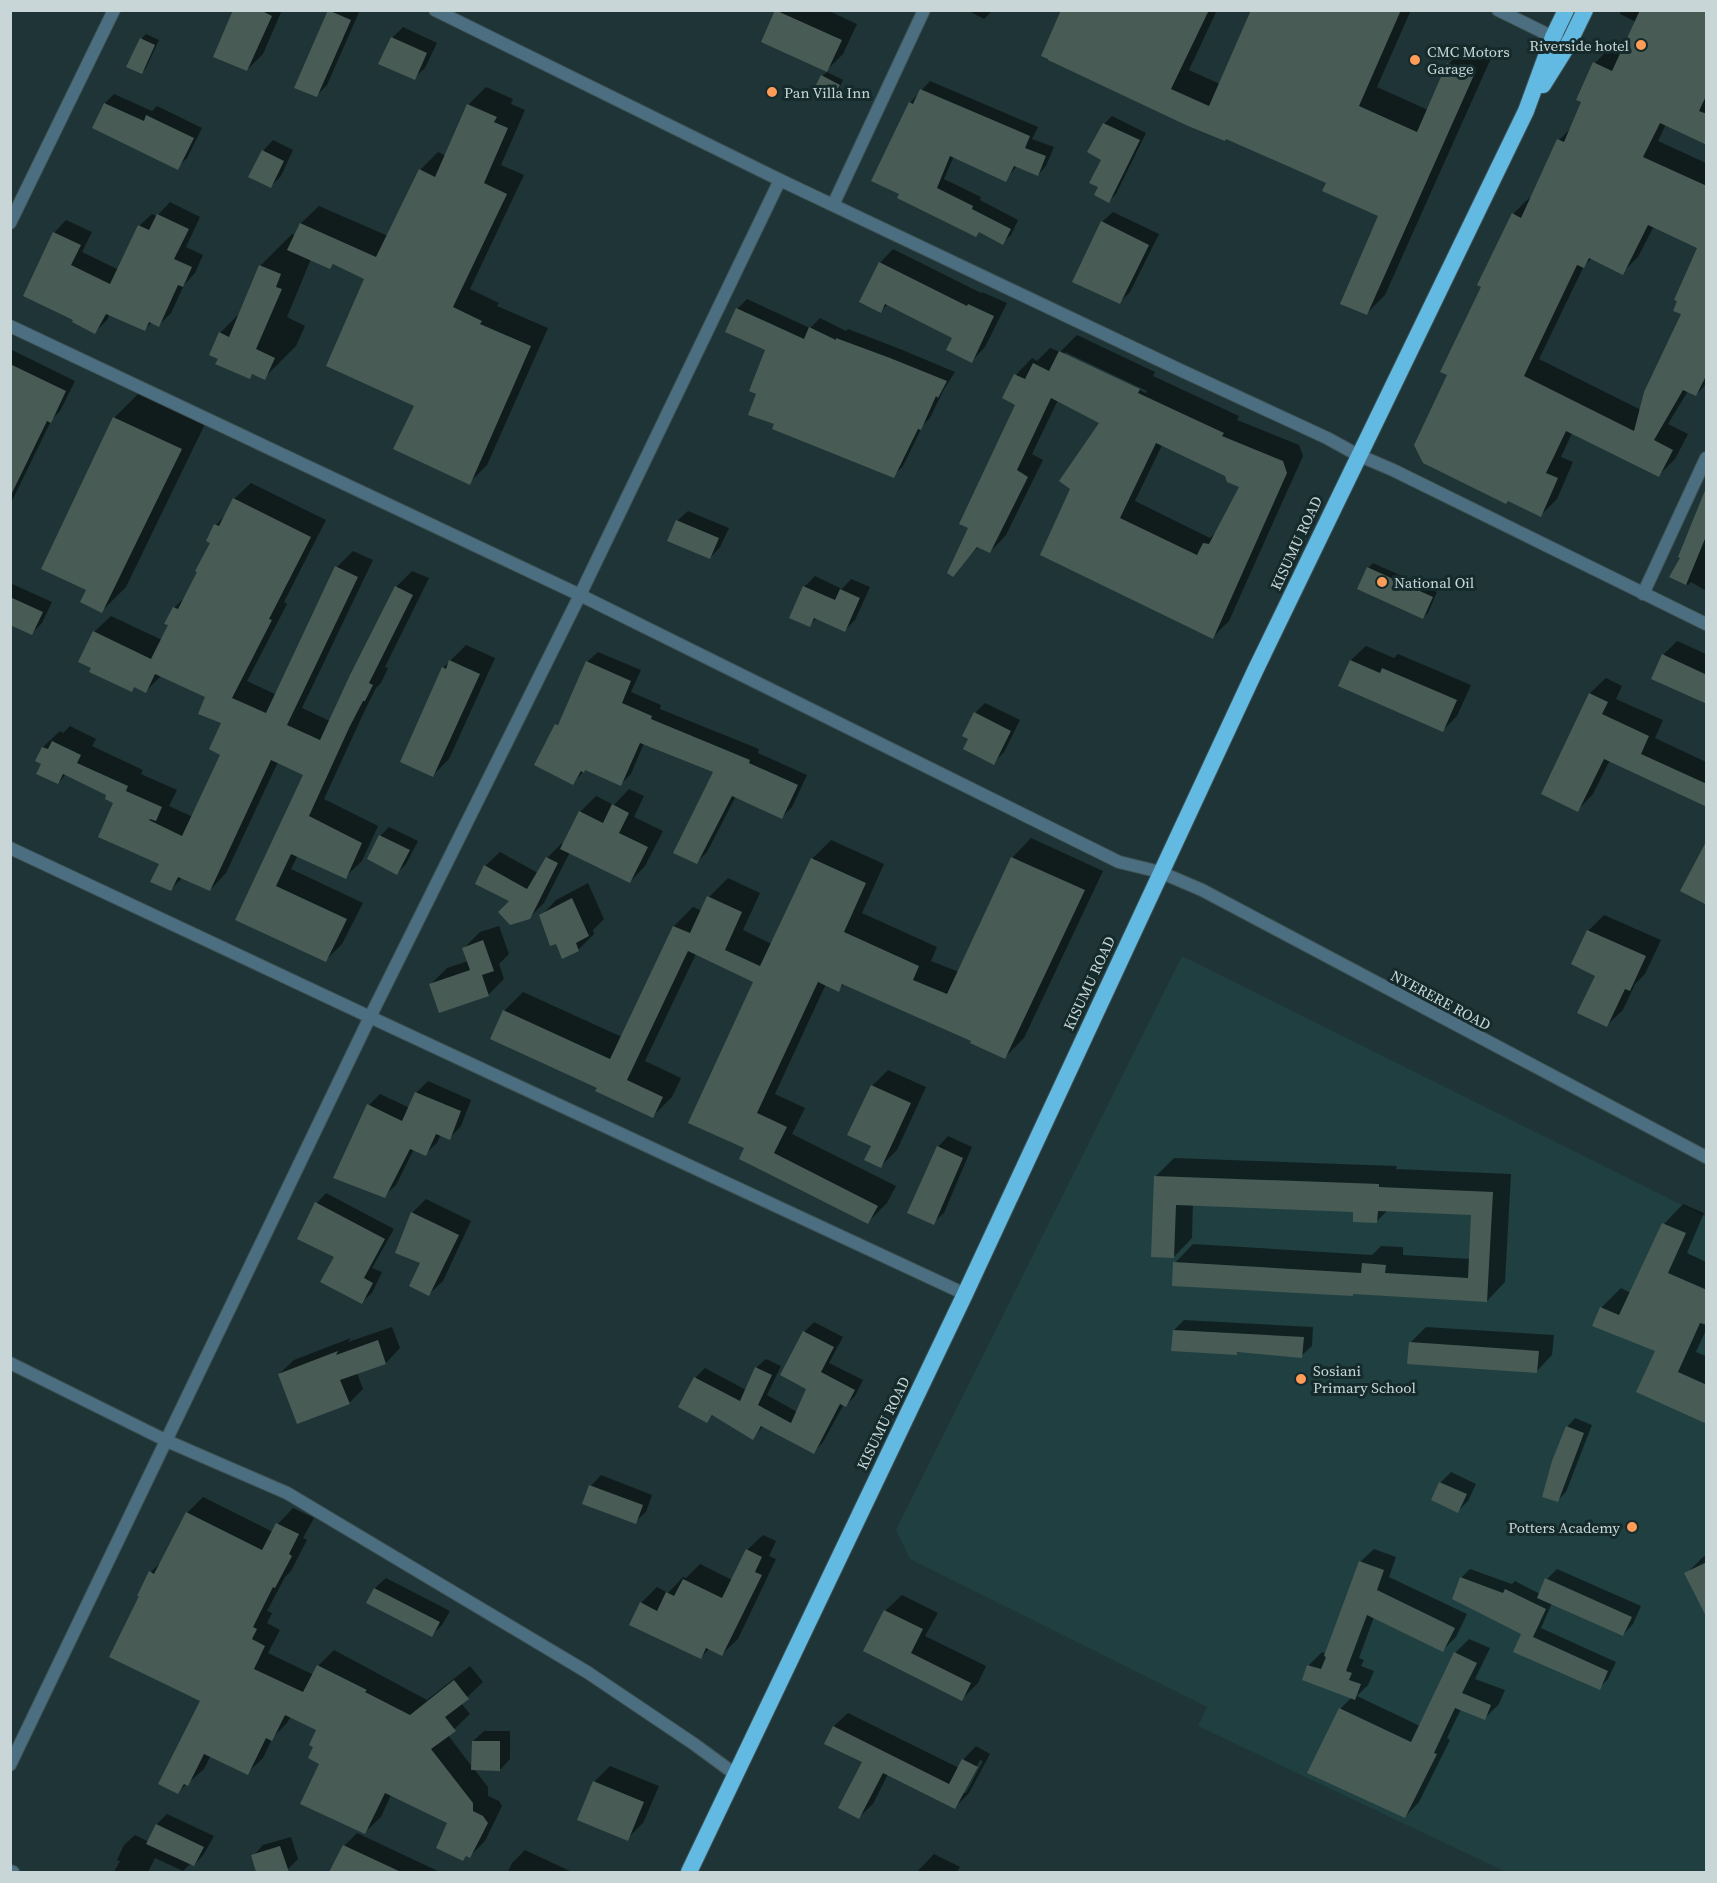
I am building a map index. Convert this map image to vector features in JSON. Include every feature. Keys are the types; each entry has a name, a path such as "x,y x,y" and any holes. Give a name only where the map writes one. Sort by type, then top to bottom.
{"highway":[{"path":"1526,111 1553,37 1566,10"},
{"path":"1526,111 1568,45 1585,10"},
{"name":"KISUMU ROAD","path":"689,1872 965,1294 1160,872 1358,455 1526,111"}],"street":[{"path":"10,223 114,10"},
{"path":"435,10 451,14 780,180 1327,438 1707,624"},
{"path":"833,205 924,10"},
{"path":"1498,10 1568,45"},
{"path":"10,1765 370,1017 580,595 780,180"},
{"name":"NYERERE ROAD","path":"10,326 580,595 1119,862 1160,872 1202,890 1707,1157"},
{"path":"1643,594 1707,458"},
{"path":"10,848 965,1294"},
{"path":"10,1363 167,1441 287,1492 587,1672 735,1774"}],"shaded area":[{"name":"Sosiani Primary School","path":"1182,956 1706,1217 1706,1872 1506,1872 1198,1726 1207,1707 910,1559 896,1530"}],"building":[{"path":"233,10 260,10 272,16 247,71 213,57"},
{"path":"328,10 351,20 317,97 294,88"},
{"path":"775,10 842,40 827,72 761,42"},
{"path":"1061,10 1209,10 1171,89 1209,106 1251,10 1401,10 1359,106 1417,132 1447,63 1474,75 1367,315 1340,304 1378,216 1322,191 1326,183 1226,139 1225,141 1188,126 1041,56"},
{"path":"1640,10 1707,10 1707,94 1699,111 1707,114 1707,145 1660,123 1643,157 1707,186 1707,374 1696,396 1683,390 1654,440 1673,450 1659,477 1566,431 1546,473 1558,478 1541,517 1508,501 1506,504 1423,463 1414,445 1447,375 1440,372 1481,287 1477,285 1512,213 1521,218 1557,139 1564,142 1581,102 1576,100 1593,62 1612,71","holes":["1648,225 1697,248 1674,300 1677,301 1673,311 1681,314 1644,392 1634,431 1524,376 1577,265 1584,268 1589,258 1623,275"]},
{"path":"391,37 427,53 415,80 378,64"},
{"path":"140,38 155,45 142,74 126,67"},
{"path":"821,75 840,85 832,100 813,91"},
{"path":"920,89 1030,136 1025,148 1046,156 1038,176 1014,166 1006,182 950,156 937,188 1011,229 1003,245 979,232 976,237 897,198 899,194 871,181 909,102 913,104"},
{"path":"104,103 144,121 146,115 194,138 178,170 92,128"},
{"path":"467,104 497,117 494,122 508,128 484,183 507,194 453,307 482,321 480,324 531,346 470,485 393,449 414,406 326,366 364,279 333,264 330,269 287,250 300,223 376,257 419,169 435,177"},
{"path":"1103,123 1140,140 1109,203 1094,195 1098,187 1089,183 1101,160 1087,152"},
{"path":"262,150 284,161 271,188 248,177"},
{"path":"157,214 189,229 174,259 192,267 183,287 178,285 159,327 149,322 145,331 106,314 95,334 72,322 73,320 23,296 53,232 81,245 71,265 110,284 138,225 149,230"},
{"path":"1101,221 1149,245 1120,304 1072,282"},
{"path":"879,262 967,306 968,304 994,316 972,363 946,350 952,338 885,304 881,313 859,302"},
{"path":"259,265 281,274 276,287 282,289 256,349 275,358 265,380 252,374 250,379 215,364 218,359 209,355 219,332 229,337"},
{"path":"736,308 804,339 809,327 836,340 836,338 947,381 938,398 936,396 921,430 918,429 894,478 772,429 774,424 748,415 756,394 749,391 765,350 725,332"},
{"path":"1059,351 1140,389 1138,393 1224,433 1222,436 1283,461 1287,473 1213,639 1040,555 1070,489 1059,481 1099,423 1051,398 1017,470 1028,477 990,553 977,547 953,577 947,573 968,528 959,524 1015,405 1002,398 1014,374 1025,379 1033,363 1049,371","holes":["1156,443 1225,476 1227,482 1239,487 1209,544 1203,543 1197,555 1120,518"]},
{"path":"10,364 66,391 51,423 47,421 10,497"},
{"path":"113,417 182,449 102,613 80,602 86,590 41,569"},
{"path":"1706,488 1707,534 1686,585 1669,577 1680,558 1678,557"},
{"path":"233,498 311,537 232,698 266,713 335,566 358,577 287,725 320,740 395,586 413,595 369,683 373,685 349,728 309,816 362,843 346,879 291,854 276,886 347,919 326,962 235,920 303,775 271,760 210,891 178,877 171,891 150,882 159,864 98,837 113,803 105,799 106,795 63,774 58,784 36,774 41,764 35,761 42,747 48,749 52,741 81,755 77,763 128,786 126,791 162,807 156,821 149,820 182,836 220,755 209,749 221,723 198,714 205,697 155,674 146,693 134,687 132,692 89,672 91,668 78,662 93,631 151,659 168,625 164,624 173,607 178,609 197,572 195,571 210,543 206,541 214,524 219,526"},
{"path":"676,520 719,538 710,559 667,541"},
{"path":"1367,567 1433,597 1423,619 1357,589"},
{"path":"803,586 835,600 840,589 860,598 845,632 814,618 810,627 789,618"},
{"path":"10,597 43,612 32,635 10,625"},
{"path":"1662,654 1707,675 1707,704 1651,679"},
{"path":"449,660 480,674 433,777 400,762 442,667 446,669"},
{"path":"1350,660 1380,673 1382,668 1457,700 1443,732 1338,686"},
{"path":"586,661 631,681 622,703 652,716 651,719 750,760 749,763 798,785 782,819 732,796 697,864 673,853 713,772 640,743 621,786 585,770 584,773 581,771 573,785 534,765 555,724 558,725"},
{"path":"1589,693 1608,702 1602,714 1649,736 1641,754 1707,784 1707,807 1604,759 1578,812 1541,794"},
{"path":"974,712 1011,731 994,765 963,749 968,739 962,736"},
{"path":"612,804 629,813 619,833 648,847 630,883 560,849 579,811 603,823"},
{"path":"379,835 410,850 397,875 367,859"},
{"path":"1707,840 1707,905 1680,891"},
{"path":"546,857 558,863 530,919 510,925 498,912 509,901 475,884 484,865 527,889"},
{"path":"1011,857 1085,890 1005,1059 970,1043 971,1041 842,984 839,992 818,982 757,1113 787,1127 774,1153 878,1206 868,1224 739,1159 744,1148 688,1123 753,982 688,951 627,1080 663,1097 653,1118 595,1091 597,1088 490,1039 503,1010 610,1059 673,926 690,933 707,896 742,912 725,950 760,966 811,858 866,883 844,932 919,966 913,980 947,994"},
{"path":"572,898 589,936 576,943 579,951 562,959 556,944 550,946 539,915"},
{"path":"1587,930 1646,956 1630,991 1625,989 1607,1027 1577,1013 1595,976 1571,964"},
{"path":"483,940 494,971 482,975 489,996 439,1013 429,984 470,970 462,948"},
{"path":"871,1085 911,1103 881,1168 864,1160 871,1146 847,1135"},
{"path":"415,1092 461,1111 450,1140 436,1134 426,1156 410,1149 385,1198 333,1178 367,1104 402,1121"},
{"path":"937,1146 963,1158 934,1225 907,1213"},
{"path":"1154,1176 1379,1184 1379,1187 1493,1192 1487,1302 1172,1286 1173,1262 1361,1273 1362,1263 1386,1265 1385,1273 1468,1278 1471,1215 1378,1211 1377,1223 1353,1222 1353,1212 1176,1205 1174,1258 1151,1257"},
{"path":"315,1202 385,1239 364,1278 373,1283 362,1304 320,1282 334,1257 297,1239"},
{"path":"411,1212 459,1235 429,1296 409,1286 420,1263 395,1253"},
{"path":"1662,1223 1686,1233 1668,1273 1707,1290 1707,1325 1700,1323 1678,1372 1707,1385 1707,1424 1636,1392 1655,1351 1592,1326 1600,1307 1619,1315"},
{"path":"1173,1330 1304,1337 1302,1358 1237,1352 1237,1355 1171,1351"},
{"path":"803,1331 834,1347 821,1372 855,1390 846,1407 840,1404 814,1454 761,1426 753,1440 712,1415 707,1423 678,1407 694,1377 740,1401 755,1367 772,1375 758,1405 791,1423 806,1389 780,1375"},
{"path":"378,1340 386,1364 340,1380 350,1404 297,1424 278,1374 338,1351 336,1355"},
{"path":"1409,1342 1539,1351 1537,1373 1407,1364"},
{"path":"1566,1426 1584,1433 1558,1502 1542,1497 1552,1461"},
{"path":"1439,1482 1467,1494 1458,1513 1431,1500"},
{"path":"589,1485 643,1505 636,1524 582,1504"},
{"path":"186,1512 262,1550 276,1523 299,1534 289,1554 292,1556 253,1627 257,1629 252,1639 265,1646 254,1669 303,1692 317,1665 410,1715 454,1680 469,1699 445,1717 456,1731 431,1749 473,1803 473,1811 483,1816 488,1823 470,1858 466,1856 463,1861 436,1848 447,1823 385,1793 365,1834 300,1804 319,1764 308,1758 313,1747 309,1745 316,1730 285,1715 272,1741 266,1738 248,1775 204,1754 188,1786 184,1784 178,1794 158,1784 200,1701 109,1657 149,1571 154,1574"},
{"path":"746,1549 762,1557 755,1572 762,1575 722,1656 706,1648 701,1659 629,1625 640,1602 657,1611 666,1592 674,1596 683,1579 722,1598"},
{"path":"1359,1561 1384,1570 1377,1590 1455,1628 1443,1652 1367,1615 1346,1671 1352,1673 1349,1680 1361,1684 1355,1700 1302,1680 1307,1665 1321,1669"},
{"path":"1707,1562 1707,1618 1684,1573"},
{"path":"1460,1577 1503,1593 1505,1589 1546,1609 1533,1637 1608,1671 1600,1690 1513,1652 1521,1634 1452,1599"},
{"path":"1545,1578 1632,1617 1623,1636 1537,1598"},
{"path":"374,1588 440,1622 432,1637 366,1603"},
{"path":"884,1610 923,1629 911,1653 971,1683 962,1701 863,1651"},
{"path":"1454,1652 1477,1663 1462,1693 1491,1705 1485,1720 1455,1708 1434,1753 1437,1754 1405,1818 1307,1773 1339,1708 1411,1742"},
{"path":"833,1726 949,1784 962,1759 978,1767 955,1809 883,1773 859,1819 838,1808 862,1762 824,1744"},
{"path":"472,1741 500,1741 500,1771 471,1770"},
{"path":"593,1781 644,1802 628,1841 577,1820"},
{"path":"156,1824 204,1847 194,1866 146,1844"},
{"path":"343,1845 401,1872 329,1872"},
{"path":"280,1846 289,1872 256,1872 251,1855"}],"place":[{"name":"Riverside hotel","path":"1641,45"},
{"name":"CMC Motors Garage","path":"1415,60"},
{"name":"Pan Villa Inn","path":"772,92"},
{"name":"National Oil","path":"1382,582"},
{"name":"Sosiani Primary School","path":"1301,1379"},
{"name":"Potters Academy","path":"1632,1527"}]}
